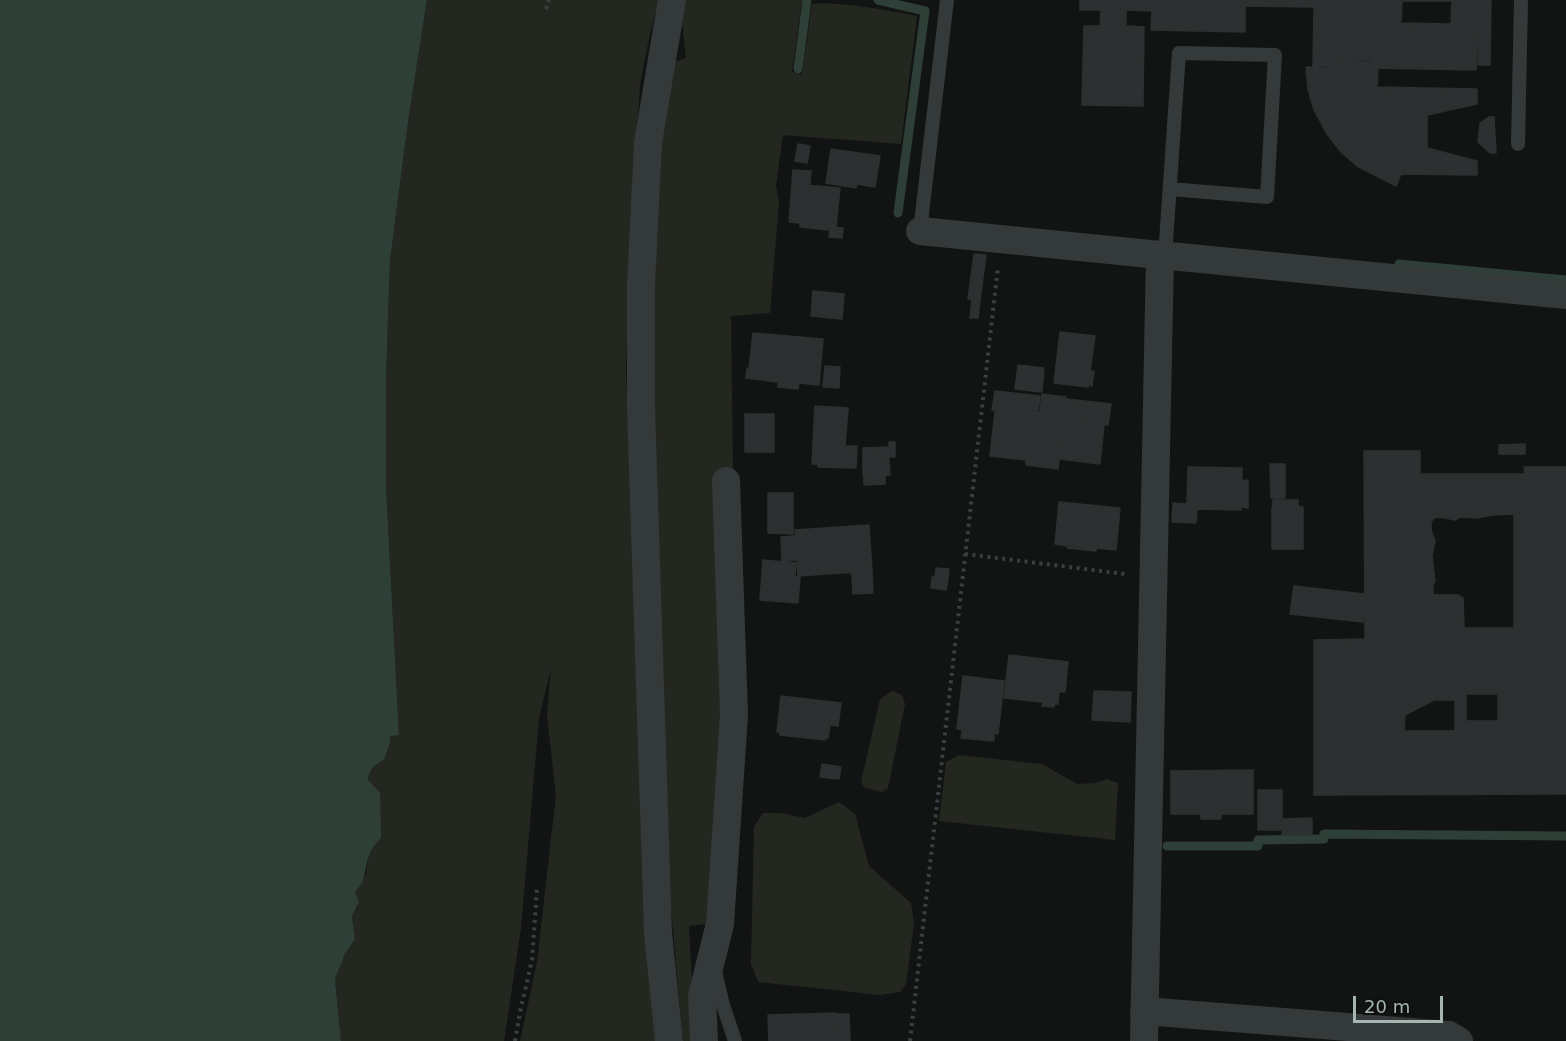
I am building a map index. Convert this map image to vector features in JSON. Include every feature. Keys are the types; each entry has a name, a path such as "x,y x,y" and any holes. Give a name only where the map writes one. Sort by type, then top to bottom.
{"street":[{"path":"669,1041 658,933 641,408 641,285 648,142 672,0"},
{"path":"920,231 1566,295"},
{"path":"1144,1041 1153,578 1163,255"},
{"path":"704,1041 702,996 720,924 734,715 726,481"},
{"path":"1144,1011 1449,1035 1459,1041"}],"lane":[{"path":"920,231 947,0"},
{"path":"1518,144 1521,0"},
{"path":"1163,255 1179,53 1275,55 1267,197 1170,189"},
{"path":"712,956 723,1005 735,1041"}],"path":[{"path":"546,9 549,0"},
{"path":"909,1041 1001,239"},
{"path":"965,554 1153,578"},
{"path":"515,1041 532,960 537,888"}],"shaded area":[{"path":"0,0 427,0 390,260 386,381 386,486 399,735 390,736 384,760 373,768 368,780 380,793 381,838 373,847 363,881 355,893 359,902 352,916 355,939 345,954 335,979 341,1041 0,1041"},
{"path":"427,0 659,0 640,84 629,269 626,372 647,933 658,1041 520,1041 537,962 556,795 547,716 551,669 539,718 521,928 504,1041 341,1041 335,979 345,954 355,939 352,916 358,905 355,893 366,874 368,858 373,847 381,838 368,777 370,770 384,760 390,736 399,734 386,486 386,381 390,260"},
{"path":"685,0 802,0 792,72 802,75 812,4 848,5 917,16 901,144 783,135 776,185 779,202 770,313 731,316 733,475 728,716 713,923 689,926 695,1041 683,1041 671,908 651,368 659,155 671,63 686,58 681,12"},
{"path":"892,691 902,695 905,704 888,788 882,792 865,788 861,782 880,699"},
{"path":"959,755 1042,764 1077,784 1096,783 1107,779 1118,783 1115,840 939,821 946,762"},
{"path":"839,802 855,814 869,866 911,903 914,923 906,984 900,992 880,995 758,982 751,964 754,827 763,813 781,813 805,818"}],"building":[{"path":"1080,0 1478,0 1476,70 1372,68 1372,60 1327,60 1327,66 1313,66 1314,7 1245,6 1245,32 1151,30 1152,11 1126,10 1126,26 1144,27 1143,106 1082,105 1084,26 1100,26 1101,10 1080,10","holes":["1402,1 1452,1 1451,24 1401,23"]},
{"path":"1479,0 1491,0 1490,65 1478,65"},
{"path":"1328,61 1371,62 1371,69 1378,69 1377,87 1477,89 1477,104 1427,115 1427,148 1477,161 1477,175 1401,174 1396,186 1357,166 1341,152 1327,134 1314,110 1308,89 1306,67 1328,68"},
{"path":"1489,117 1494,117 1496,153 1490,153 1478,142 1480,123"},
{"path":"798,144 810,146 807,163 795,161"},
{"path":"831,149 880,156 875,187 857,184 856,188 826,183"},
{"path":"793,170 811,171 810,184 792,183"},
{"path":"792,184 840,188 836,227 828,226 828,230 800,227 800,223 789,222"},
{"path":"830,227 843,228 842,238 829,237"},
{"path":"974,254 986,255 980,300 968,299"},
{"path":"813,291 844,294 842,319 811,316"},
{"path":"972,300 980,301 978,318 970,318"},
{"path":"1060,332 1095,336 1090,371 1094,371 1092,386 1054,383"},
{"path":"753,333 823,339 819,385 799,383 798,389 778,387 778,382 746,378"},
{"path":"1018,365 1044,368 1042,392 1015,389"},
{"path":"825,366 840,367 839,388 823,387"},
{"path":"995,391 1040,396 1038,410 1031,409 1030,415 992,410"},
{"path":"1042,394 1066,397 1064,414 1040,411"},
{"path":"1067,399 1111,404 1108,425 1064,420"},
{"path":"815,406 848,408 845,446 857,446 856,468 818,467 818,464 812,464"},
{"path":"1032,411 1064,414 1058,469 1026,465 1026,460 990,456 995,412 1031,416"},
{"path":"745,414 774,414 774,452 745,452"},
{"path":"1065,420 1104,425 1100,464 1060,459"},
{"path":"889,442 895,442 895,457 889,457"},
{"path":"1525,444 1525,454 1499,454 1499,445"},
{"path":"888,447 890,475 863,476 863,448"},
{"path":"1364,451 1420,451 1420,474 1525,474 1524,467 1566,467 1566,794 1314,795 1314,640 1365,639","holes":["1514,514 1514,628 1464,628 1463,598 1458,595 1433,595 1435,581 1432,556 1435,541 1431,522 1434,518 1441,517 1455,520 1460,517 1477,518","1466,694 1498,694 1498,721 1466,721","1434,700 1455,700 1455,731 1404,731 1405,715"]},
{"path":"1270,464 1285,464 1285,498 1271,498"},
{"path":"1188,467 1242,468 1242,481 1248,480 1248,508 1241,507 1241,510 1197,509 1196,523 1172,522 1173,503 1187,504"},
{"path":"885,476 885,484 864,485 864,477"},
{"path":"768,493 793,493 793,534 768,533"},
{"path":"1273,500 1298,500 1298,506 1273,506"},
{"path":"1059,502 1120,508 1116,550 1096,548 1096,551 1067,548 1068,546 1055,544"},
{"path":"1272,507 1303,507 1303,549 1272,549"},
{"path":"869,525 872,571 798,576 795,530"},
{"path":"795,536 796,560 782,561 781,537"},
{"path":"763,560 796,563 795,577 800,577 798,603 760,600"},
{"path":"936,568 949,569 948,578 935,577"},
{"path":"872,572 873,593 853,594 852,573"},
{"path":"932,577 948,579 946,590 931,588"},
{"path":"1294,586 1364,594 1363,622 1290,614"},
{"path":"1009,655 1068,662 1065,692 1059,692 1058,704 1054,704 1054,707 1042,706 1043,702 1004,698"},
{"path":"963,676 1004,681 998,734 957,729"},
{"path":"1094,691 1131,692 1130,722 1092,720"},
{"path":"781,696 841,703 838,726 830,725 828,738 825,740 780,735 780,732 777,732"},
{"path":"962,730 994,734 994,741 961,738"},
{"path":"822,764 841,767 839,779 820,777"},
{"path":"1253,770 1253,814 1221,814 1221,819 1201,819 1201,814 1171,814 1171,771"},
{"path":"1258,790 1282,790 1282,830 1258,830"},
{"path":"1312,818 1312,835 1282,835 1283,819"},
{"path":"836,1013 837,1041 769,1041 768,1015"},
{"path":"837,1014 849,1014 850,1041 838,1041"}],"waterway":[{"path":"798,69 807,0"},
{"path":"878,0 925,11 898,213"},
{"path":"1399,264 1566,280"},
{"path":"1167,846 1258,846 1258,840 1324,839 1324,834 1566,836"}]}
